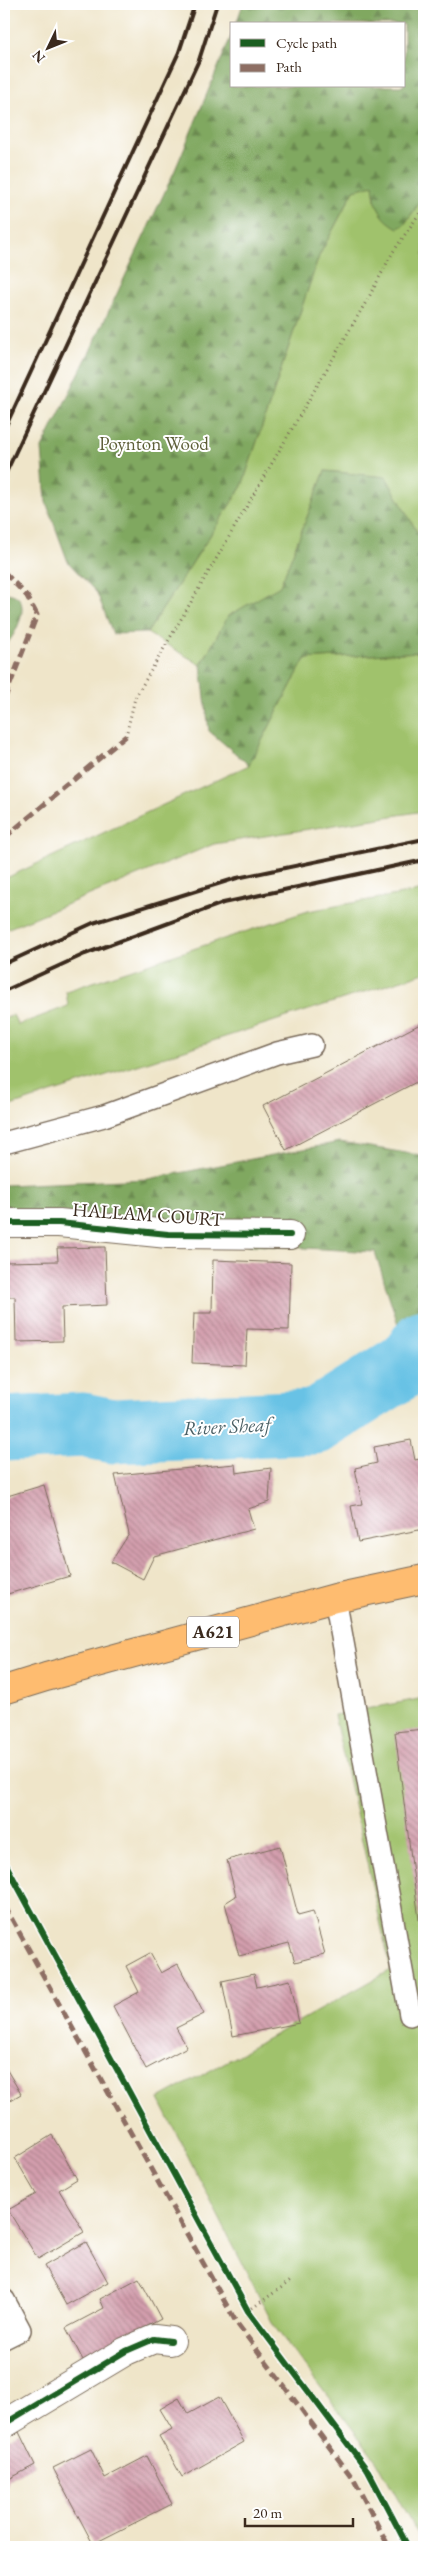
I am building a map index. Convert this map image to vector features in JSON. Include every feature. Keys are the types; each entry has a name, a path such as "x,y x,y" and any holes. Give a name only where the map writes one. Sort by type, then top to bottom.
{"main road":[{"name":"A621","path":"4,1690 335,1598 424,1579"}],"street":[{"name":"HALLAM COURT","path":"4,1223 59,1223 168,1234 290,1235"},
{"path":"4,2424 126,2351 154,2339 171,2341"}],"lane":[{"path":"4,1143 104,1116 277,1053 312,1045"},
{"path":"335,1598 410,2015"},
{"path":"4,2300 20,2330 4,2338"}],"path":[{"path":"126,736 135,698 370,296 393,252 424,207"},
{"path":"248,2311 292,2280"}],"green space":[{"name":"Poynton Wood","path":"243,4 424,4 424,196 404,225 398,228 386,220 379,210 373,185 354,190 319,256 242,486 147,633 113,634 97,593 68,562 46,502 42,448 175,170 230,39 230,88 406,88 406,22 237,22"},
{"path":"373,184 375,201 404,225 424,196 424,544 386,477 325,471 280,587 228,616 201,665 147,633 242,486 319,256 354,190"},
{"path":"325,471 386,477 424,544 418,652 305,659 249,765 209,731 201,665 228,616 280,586"},
{"path":"424,545 424,811 214,844 4,930 4,879 249,765 305,659 418,652"},
{"path":"4,593 14,595 20,600 22,607 21,616 14,634 4,647"},
{"path":"424,890 424,973 4,1108 4,1019 13,1015 18,1025 68,1006 66,991 308,911"},
{"path":"340,1142 424,1156 424,1342 410,1362 375,1252 4,1231 4,1185 148,1179"},
{"path":"424,1698 424,2545 377,2461 274,2326 159,2099 391,1970 334,1715"}],"building":[{"path":"424,1022 424,1078 286,1150 263,1106"},
{"path":"105,1247 107,1305 62,1307 63,1341 16,1342 15,1297 4,1297 4,1262 58,1261 57,1248"},
{"path":"213,1260 291,1263 289,1330 247,1329 245,1365 192,1363 194,1313 212,1313"},
{"path":"411,1440 415,1460 424,1458 424,1490 421,1491 424,1503 424,1529 358,1542 351,1506 362,1504 355,1468 377,1463 374,1447"},
{"path":"235,1464 236,1473 271,1468 269,1502 248,1509 254,1529 154,1556 143,1579 111,1562 129,1534 115,1475"},
{"path":"44,1485 70,1576 4,1595 4,1497"},
{"path":"424,1729 424,1919 419,1920 395,1732"},
{"path":"280,1846 298,1915 313,1911 325,1954 295,1962 289,1943 239,1956 225,1903 236,1896 227,1860"},
{"path":"150,1953 161,1973 178,1964 204,2014 176,2028 187,2047 146,2069 113,2006 139,1992 126,1966"},
{"path":"254,1974 257,1987 290,1980 299,2023 233,2036 222,1981"},
{"path":"4,2065 21,2094 4,2104"},
{"path":"52,2135 77,2179 59,2190 84,2232 38,2259 8,2210 36,2194 15,2158"},
{"path":"86,2242 108,2282 66,2305 44,2266"},
{"path":"139,2278 161,2319 83,2360 66,2328 104,2308 100,2299"},
{"path":"219,2397 244,2442 182,2477 159,2436 172,2429 160,2409 179,2398 188,2414"},
{"path":"19,2432 35,2465 9,2479 4,2494 4,2440"},
{"path":"91,2449 105,2478 147,2456 172,2504 93,2544 53,2468"}],"waterway":[{"name":"River Sheaf","path":"4,1429 83,1425 113,1431 315,1422 410,1362 424,1342"}],"railway":[{"path":"4,430 179,52 195,4"},
{"path":"4,477 199,60 217,4"},
{"path":"4,964 93,923 237,878 424,839"},
{"path":"4,991 85,954 223,903 424,860"}],"marked path":[{"path":"4,572 27,596 37,615 4,700"},
{"path":"4,838 126,736"},
{"path":"4,817 11,832"},
{"path":"4,1905 236,2322 354,2480 389,2547"}],"cycle path":[{"path":"4,1223 59,1223 168,1234 290,1235"},
{"path":"4,1861 248,2311 368,2471 408,2547"},
{"path":"4,2424 126,2351 154,2339 171,2341"}]}
